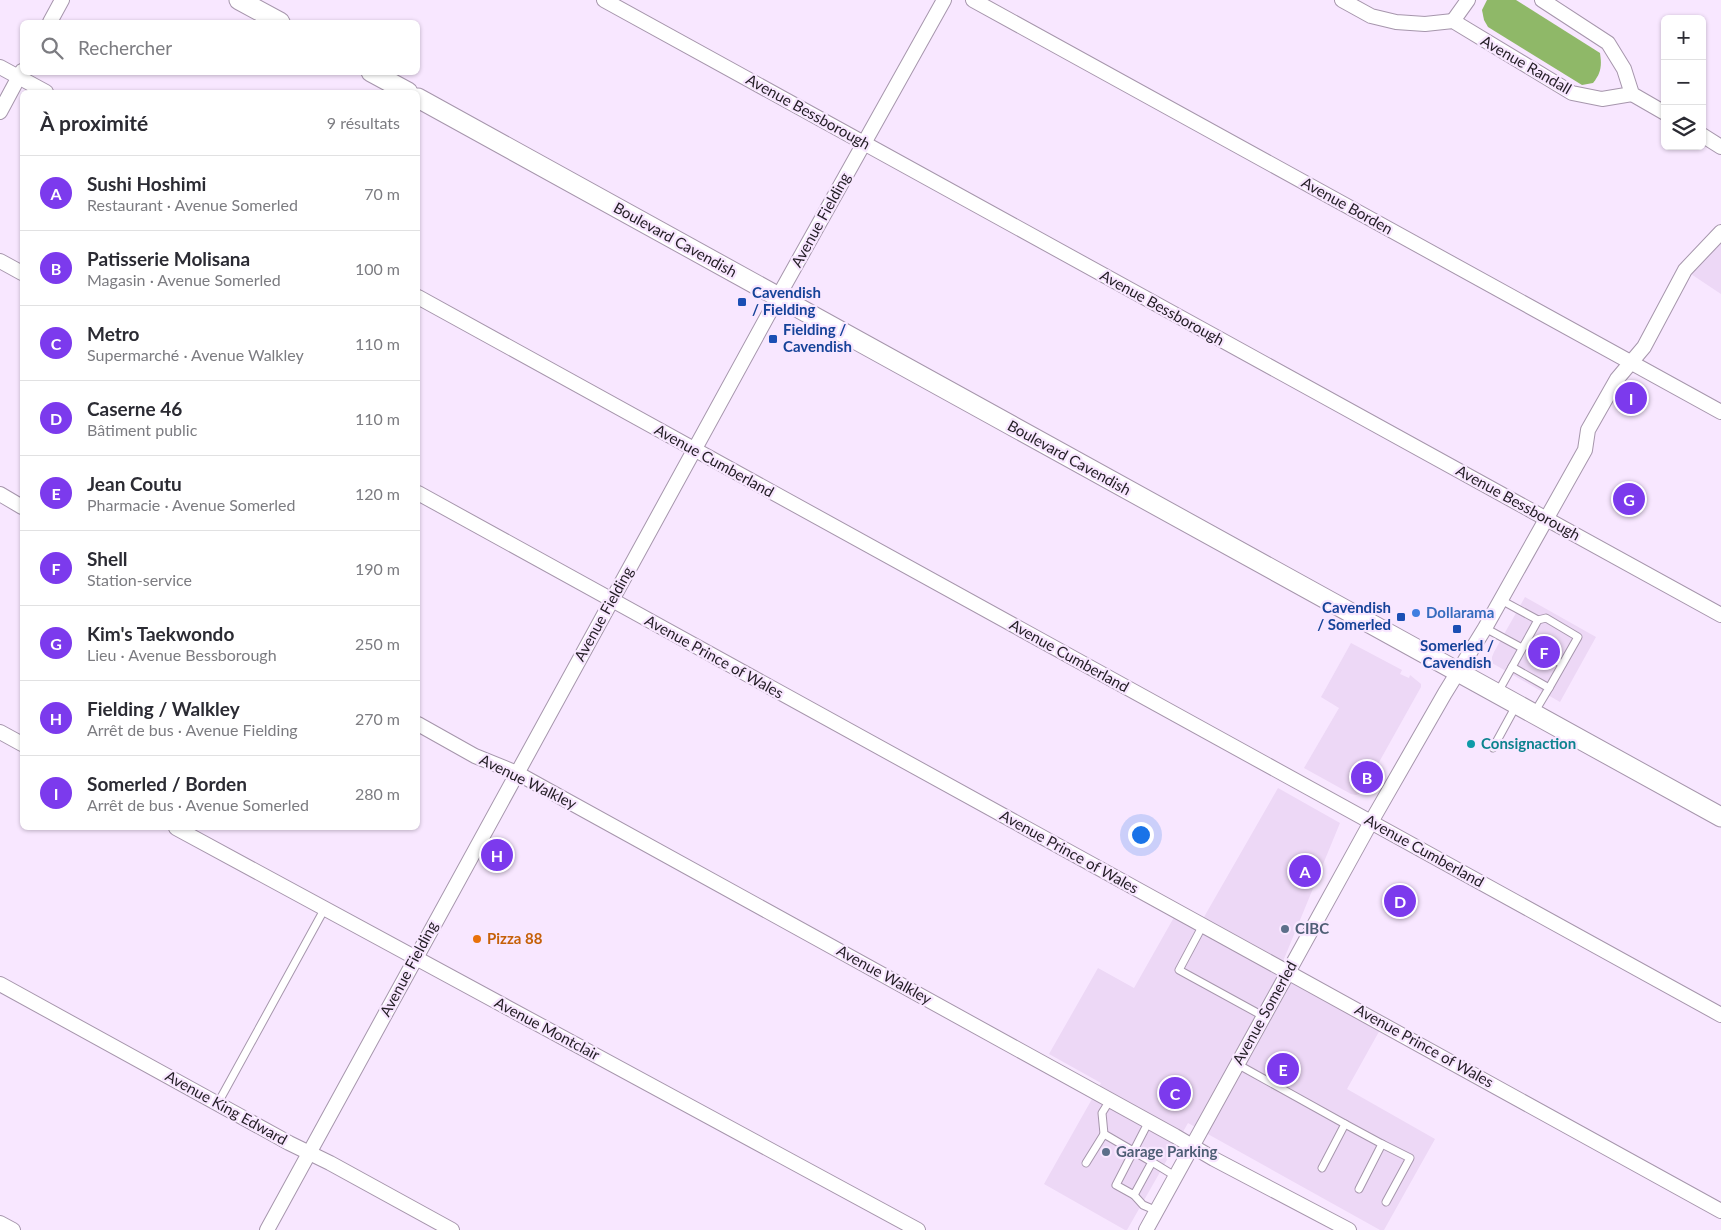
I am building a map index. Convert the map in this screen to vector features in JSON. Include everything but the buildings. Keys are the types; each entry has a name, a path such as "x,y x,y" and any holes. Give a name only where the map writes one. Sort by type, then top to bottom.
{"main road":[{"path":"239,0 276,20"},
{"path":"377,75 404,90"},
{"name":"Boulevard Cavendish","path":"420,99 1721,817"}],"street":[{"path":"51,20 62,0"},
{"name":"Avenue Bessborough","path":"604,0 1721,615"},
{"name":"Avenue Fielding","path":"267,1230 611,600 944,0"},
{"name":"Avenue Borden","path":"973,0 1721,412"},
{"path":"1342,0 1372,16 1396,22 1425,24 1453,21 1468,0"},
{"path":"1542,0 1608,44 1624,69 1632,94 1661,111"},
{"name":"Avenue Randall","path":"1453,21 1572,93 1602,98 1632,94"},
{"path":"0,67 20,74"},
{"path":"0,112 20,75"},
{"path":"22,75 43,90"},
{"path":"1706,137 1721,146"},
{"name":"Avenue Somerled","path":"1146,1230 1371,822 1485,628 1585,450 1588,430 1617,379 1644,347 1685,270 1721,232"},
{"path":"0,261 20,272"},
{"name":"Avenue Cumberland","path":"420,297 1721,1015"},
{"path":"0,494 20,506"},
{"name":"Avenue Prince of Wales","path":"420,494 1721,1210"},
{"name":"Avenue Walkley","path":"420,725 475,756 517,773 1192,1146 1349,1230"},
{"path":"0,732 20,743"},
{"name":"Avenue Montclair","path":"180,830 918,1230"},
{"name":"Avenue King Edward","path":"0,984 289,1143 452,1230"},
{"path":"0,1223 13,1230"}],"lane":[{"path":"1501,600 1538,620 1546,618 1578,636 1534,714"},
{"path":"1498,694 1538,620"},
{"path":"1485,628 1562,664"},
{"path":"1512,667 1549,688"},
{"path":"1493,748 1517,704"},
{"path":"218,1103 325,908"},
{"path":"1203,925 1179,970 1264,1016"},
{"path":"1237,1064 1410,1158 1386,1202"},
{"path":"1086,1163 1104,1134 1102,1113 1110,1100"},
{"path":"1149,1121 1116,1185 1134,1195 1143,1204 1156,1210"},
{"path":"1322,1168 1345,1124"},
{"path":"1104,1134 1176,1176"},
{"path":"1359,1189 1382,1144"},
{"path":"1134,1195 1152,1162"}],"shaded area":[{"path":"1721,232 1721,294 1685,270"},
{"path":"1525,597 1596,637 1560,702 1492,663 1494,652"},
{"path":"1351,643 1402,670 1400,674 1409,678 1410,675 1421,684 1364,789 1356,795 1304,768 1339,708 1321,697"},
{"path":"1278,788 1340,823 1279,971 1381,1028 1347,1089 1435,1139 1384,1230 1380,1230 1188,1123 1127,1230 1125,1230 1044,1184 1101,1083 1049,1054 1098,968 1134,988 1177,912 1200,924"}],"green space":[{"path":"1487,0 1516,0 1600,53 1600,69 1593,83 1582,85 1488,27 1482,10"}],"place":[{"name":"Cavendish / Fielding","path":"742,302"},
{"name":"Fielding / Cavendish","path":"773,339"},
{"name":"Somerled / Borden","path":"1631,398"},
{"name":"Kim's Taekwondo","path":"1629,499"},
{"name":"Dollarama","path":"1416,613"},
{"name":"Cavendish / Somerled","path":"1401,617"},
{"name":"Somerled / Cavendish","path":"1457,629"},
{"name":"Shell","path":"1544,652"},
{"name":"Consignaction","path":"1471,744"},
{"name":"Patisserie Molisana","path":"1367,777"},
{"name":"Fielding / Walkley","path":"497,855"},
{"name":"Sushi Hoshimi","path":"1305,871"},
{"name":"Caserne 46","path":"1400,901"},
{"name":"CIBC","path":"1285,929"},
{"name":"Pizza 88","path":"477,939"},
{"name":"Jean Coutu","path":"1283,1069"},
{"name":"Metro","path":"1175,1093"},
{"name":"Garage Parking","path":"1106,1152"}]}
